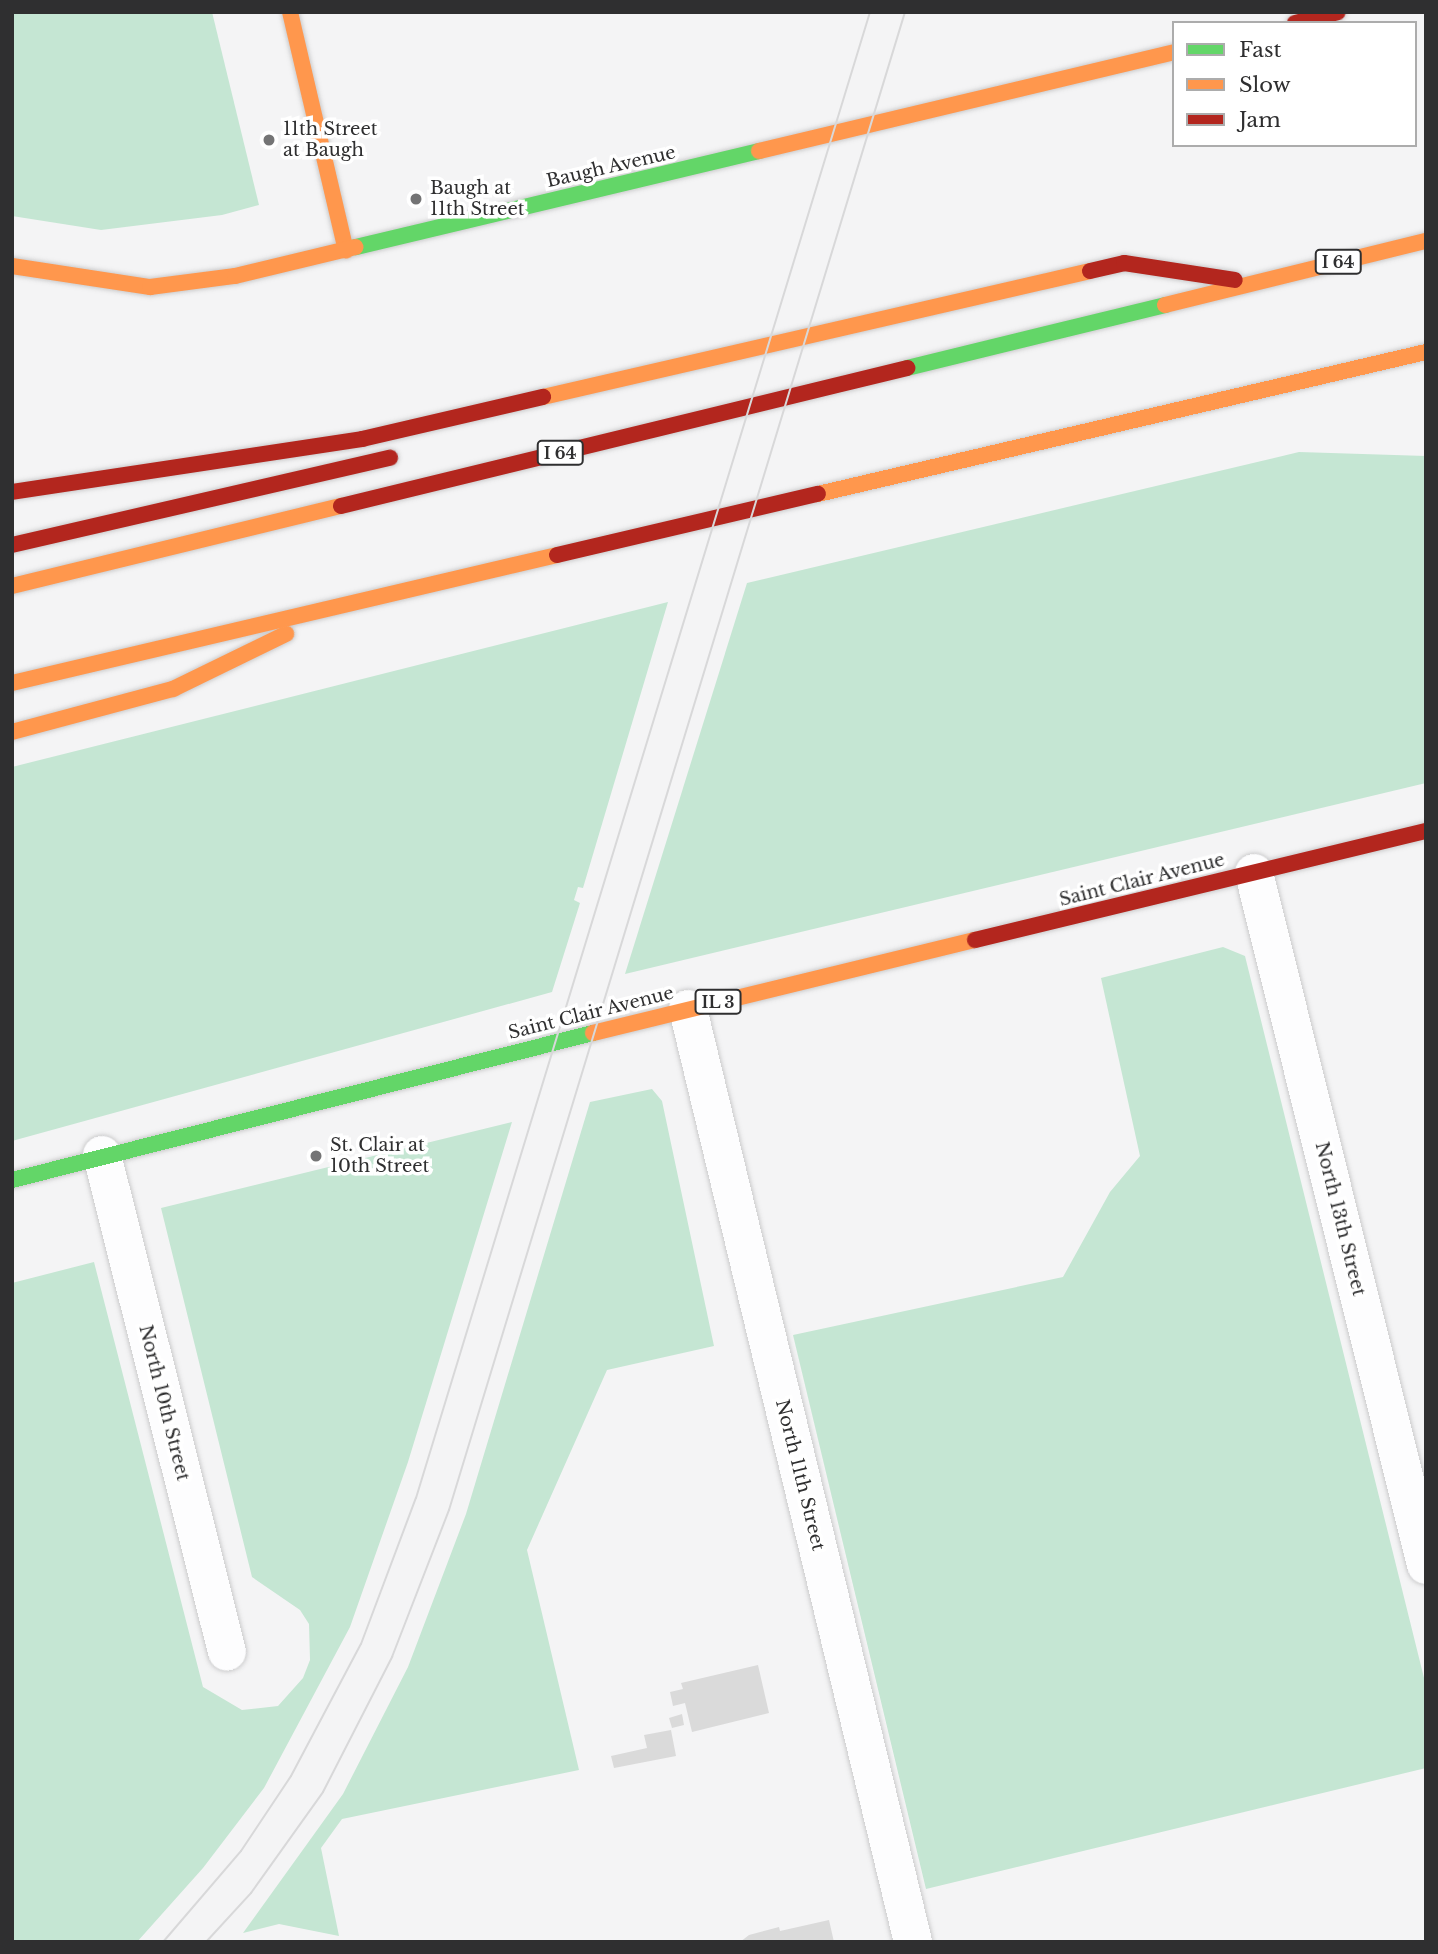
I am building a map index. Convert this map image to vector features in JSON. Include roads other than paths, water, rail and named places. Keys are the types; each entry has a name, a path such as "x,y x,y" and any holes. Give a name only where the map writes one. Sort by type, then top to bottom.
{"main road":[{"path":"290,12 346,251"},
{"path":"1303,21 1338,12"},
{"name":"Baugh Avenue","path":"12,266 75,279 150,287 236,276 1172,52"},
{"name":"I 64","path":"12,586 1426,242"},
{"path":"12,492 362,439 1124,263 1251,283"},
{"path":"1030,318 1108,320"},
{"path":"12,683 1426,352"},
{"path":"12,545 406,455"},
{"path":"12,732 173,689 350,603"},
{"name":"Saint Clair Avenue","path":"12,1180 102,1154 688,1009 1426,831"}],"street":[{"name":"North 13th Street","path":"1254,873 1426,1565"},
{"name":"North 11th Street","path":"688,1009 913,1942"},
{"name":"North 10th Street","path":"102,1154 227,1652"}],"tram line":[{"path":"163,1942 241,1851 291,1776 361,1644 416,1498 870,12"},
{"path":"206,1942 251,1893 323,1792 392,1657 449,1510 905,12"}],"place":[{"name":"11th Street at Baugh","path":"269,140"},
{"name":"Baugh at 11th Street","path":"416,199"},
{"name":"St. Clair at 10th Street","path":"316,1156"}]}
